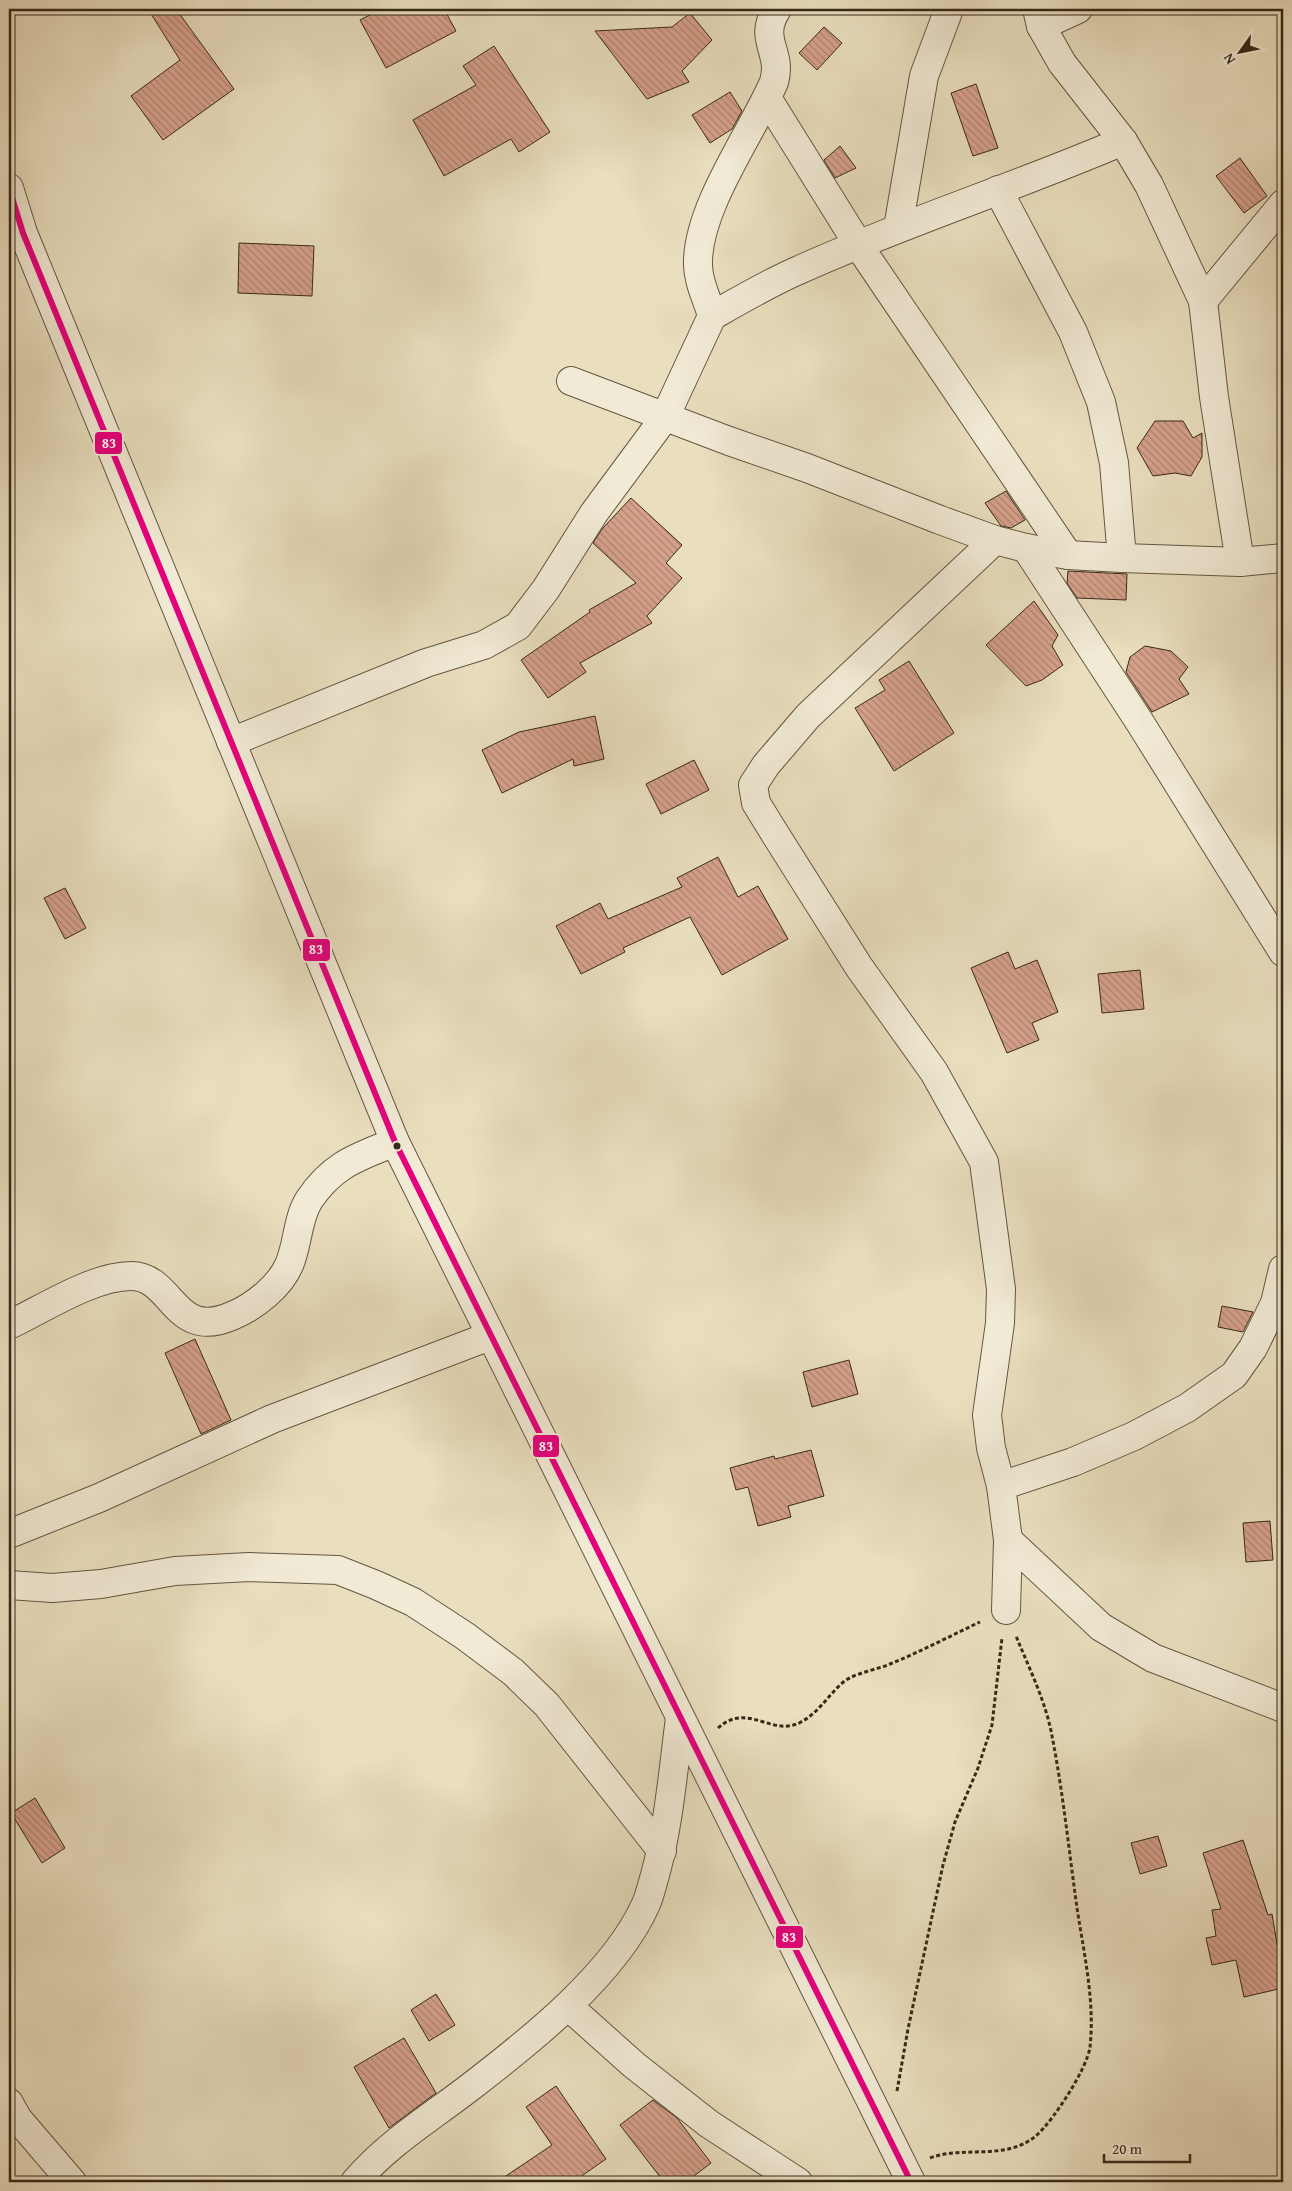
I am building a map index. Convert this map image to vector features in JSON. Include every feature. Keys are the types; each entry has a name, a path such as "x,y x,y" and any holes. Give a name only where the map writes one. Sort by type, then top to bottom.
{"street":[{"path":"712,316 699,277 700,239 734,157 767,98 777,72 776,61 769,40 768,27 777,9"},
{"path":"898,228 924,76 949,9"},
{"path":"1078,9 1039,17 1062,63 1123,142 1149,185 1203,301 1214,397 1240,562"},
{"path":"767,98 859,245 1068,555"},
{"path":"231,742 426,663 484,645 518,626 546,589 594,513 665,417 712,316 797,270 898,228 1070,164 1123,142"},
{"path":"9,188 23,233 395,1142 907,2175"},
{"path":"998,190 1073,332 1100,402 1114,463 1122,558"},
{"path":"1203,301 1283,204"},
{"path":"571,381 995,540 1026,548 1068,555 1122,558 1240,562 1283,558"},
{"path":"995,540 808,716 766,765 753,785 756,803 860,967 934,1072 984,1162 1001,1289 1000,1323 987,1415 991,1448 1001,1486 1008,1540 1006,1610"},
{"path":"1026,548 1139,721 1283,952"},
{"path":"9,1326 80,1290 114,1277 133,1276 152,1280 184,1314 199,1321 216,1321 235,1315 258,1301 278,1282 290,1264 308,1201 323,1182 342,1164 395,1142"},
{"path":"1001,1486 1073,1462 1134,1436 1187,1408 1234,1375 1253,1348 1275,1303 1283,1269"},
{"path":"9,1534 99,1498 272,1419 490,1336"},
{"path":"1008,1540 1101,1628 1153,1658 1283,1708"},
{"path":"9,1585 52,1588 101,1584 175,1571 249,1567 338,1570 376,1585 413,1602 465,1636 513,1672 553,1712 662,1851"},
{"path":"355,2182 412,2129 469,2088 568,2006 598,1975 629,1936 647,1903 662,1851 680,1718"},
{"path":"568,2006 634,2066 701,2118 798,2182"},
{"path":"9,2103 18,2119 72,2182"}],"path":[{"path":"695,1750 725,1722 740,1717 753,1718 780,1726 801,1722 847,1680 890,1664 1006,1610"},
{"path":"897,2094 908,2029 943,1865 956,1822 978,1768 992,1725 1006,1610"},
{"path":"907,2175 945,2152 982,2152 1016,2148 1037,2135 1054,2115 1074,2084 1090,2049 1090,1998 1052,1734 1006,1610"}],"building":[{"path":"148,9 176,9 234,89 163,140 131,96 180,60"},
{"path":"381,9 444,9 456,31 386,68 360,20"},
{"path":"690,13 712,40 682,71 689,82 647,99 595,31 672,27"},
{"path":"824,27 842,43 817,70 799,53"},
{"path":"494,46 550,132 519,152 511,139 444,176 413,120 476,85 463,66"},
{"path":"976,84 998,148 973,156 951,93"},
{"path":"730,92 742,111 732,129 710,143 692,115"},
{"path":"840,146 856,168 835,178 824,160"},
{"path":"1240,158 1267,196 1244,213 1216,176"},
{"path":"239,243 314,246 312,296 238,293"},
{"path":"1155,421 1183,421 1193,438 1202,433 1202,457 1191,476 1175,473 1153,476 1137,448"},
{"path":"1006,491 1025,520 1011,528 1001,526 985,503"},
{"path":"631,498 682,545 666,563 682,578 647,616 652,623 580,663 586,672 548,698 521,660 590,612 589,610 636,583 593,543 602,529"},
{"path":"1068,571 1127,574 1126,600 1077,598 1067,583"},
{"path":"1034,601 1058,635 1052,646 1063,665 1042,680 1026,686 986,645"},
{"path":"1145,646 1171,651 1188,667 1179,679 1189,694 1152,712 1126,672 1130,657"},
{"path":"909,661 954,733 894,771 855,708 885,690 879,680"},
{"path":"595,716 604,759 574,766 573,759 502,793 482,750 519,732"},
{"path":"694,760 709,790 661,814 646,784"},
{"path":"718,857 738,897 758,886 788,939 722,975 690,917 623,948 625,952 581,974 556,926 600,903 608,919 682,887 677,878"},
{"path":"65,888 86,928 65,939 44,898"},
{"path":"1008,952 1015,969 1037,960 1058,1012 1032,1023 1039,1040 1007,1053 971,968"},
{"path":"1140,970 1144,1009 1102,1013 1098,974"},
{"path":"1222,1306 1253,1312 1243,1332 1218,1327"},
{"path":"195,1339 231,1420 201,1434 165,1353"},
{"path":"849,1360 858,1394 812,1407 803,1372"},
{"path":"811,1450 824,1496 788,1506 791,1517 758,1526 748,1487 736,1490 730,1468 774,1456 775,1459"},
{"path":"1270,1521 1273,1560 1246,1562 1243,1523"},
{"path":"35,1798 65,1848 42,1863 11,1813"},
{"path":"1158,1836 1167,1866 1140,1874 1131,1843"},
{"path":"1243,1840 1268,1915 1272,1914 1283,1979 1283,1988 1244,1997 1236,1960 1212,1965 1206,1938 1216,1936 1212,1910 1221,1909 1203,1853"},
{"path":"436,1994 455,2025 429,2041 411,2010"},
{"path":"404,2038 436,2093 389,2128 354,2067"},
{"path":"556,2086 606,2159 573,2182 497,2182 552,2145 526,2107"},
{"path":"653,2100 677,2118 711,2163 686,2182 664,2182 620,2125"}],"transit line":[{"name":"83","path":"9,188 23,233 395,1142 911,2182"}]}
